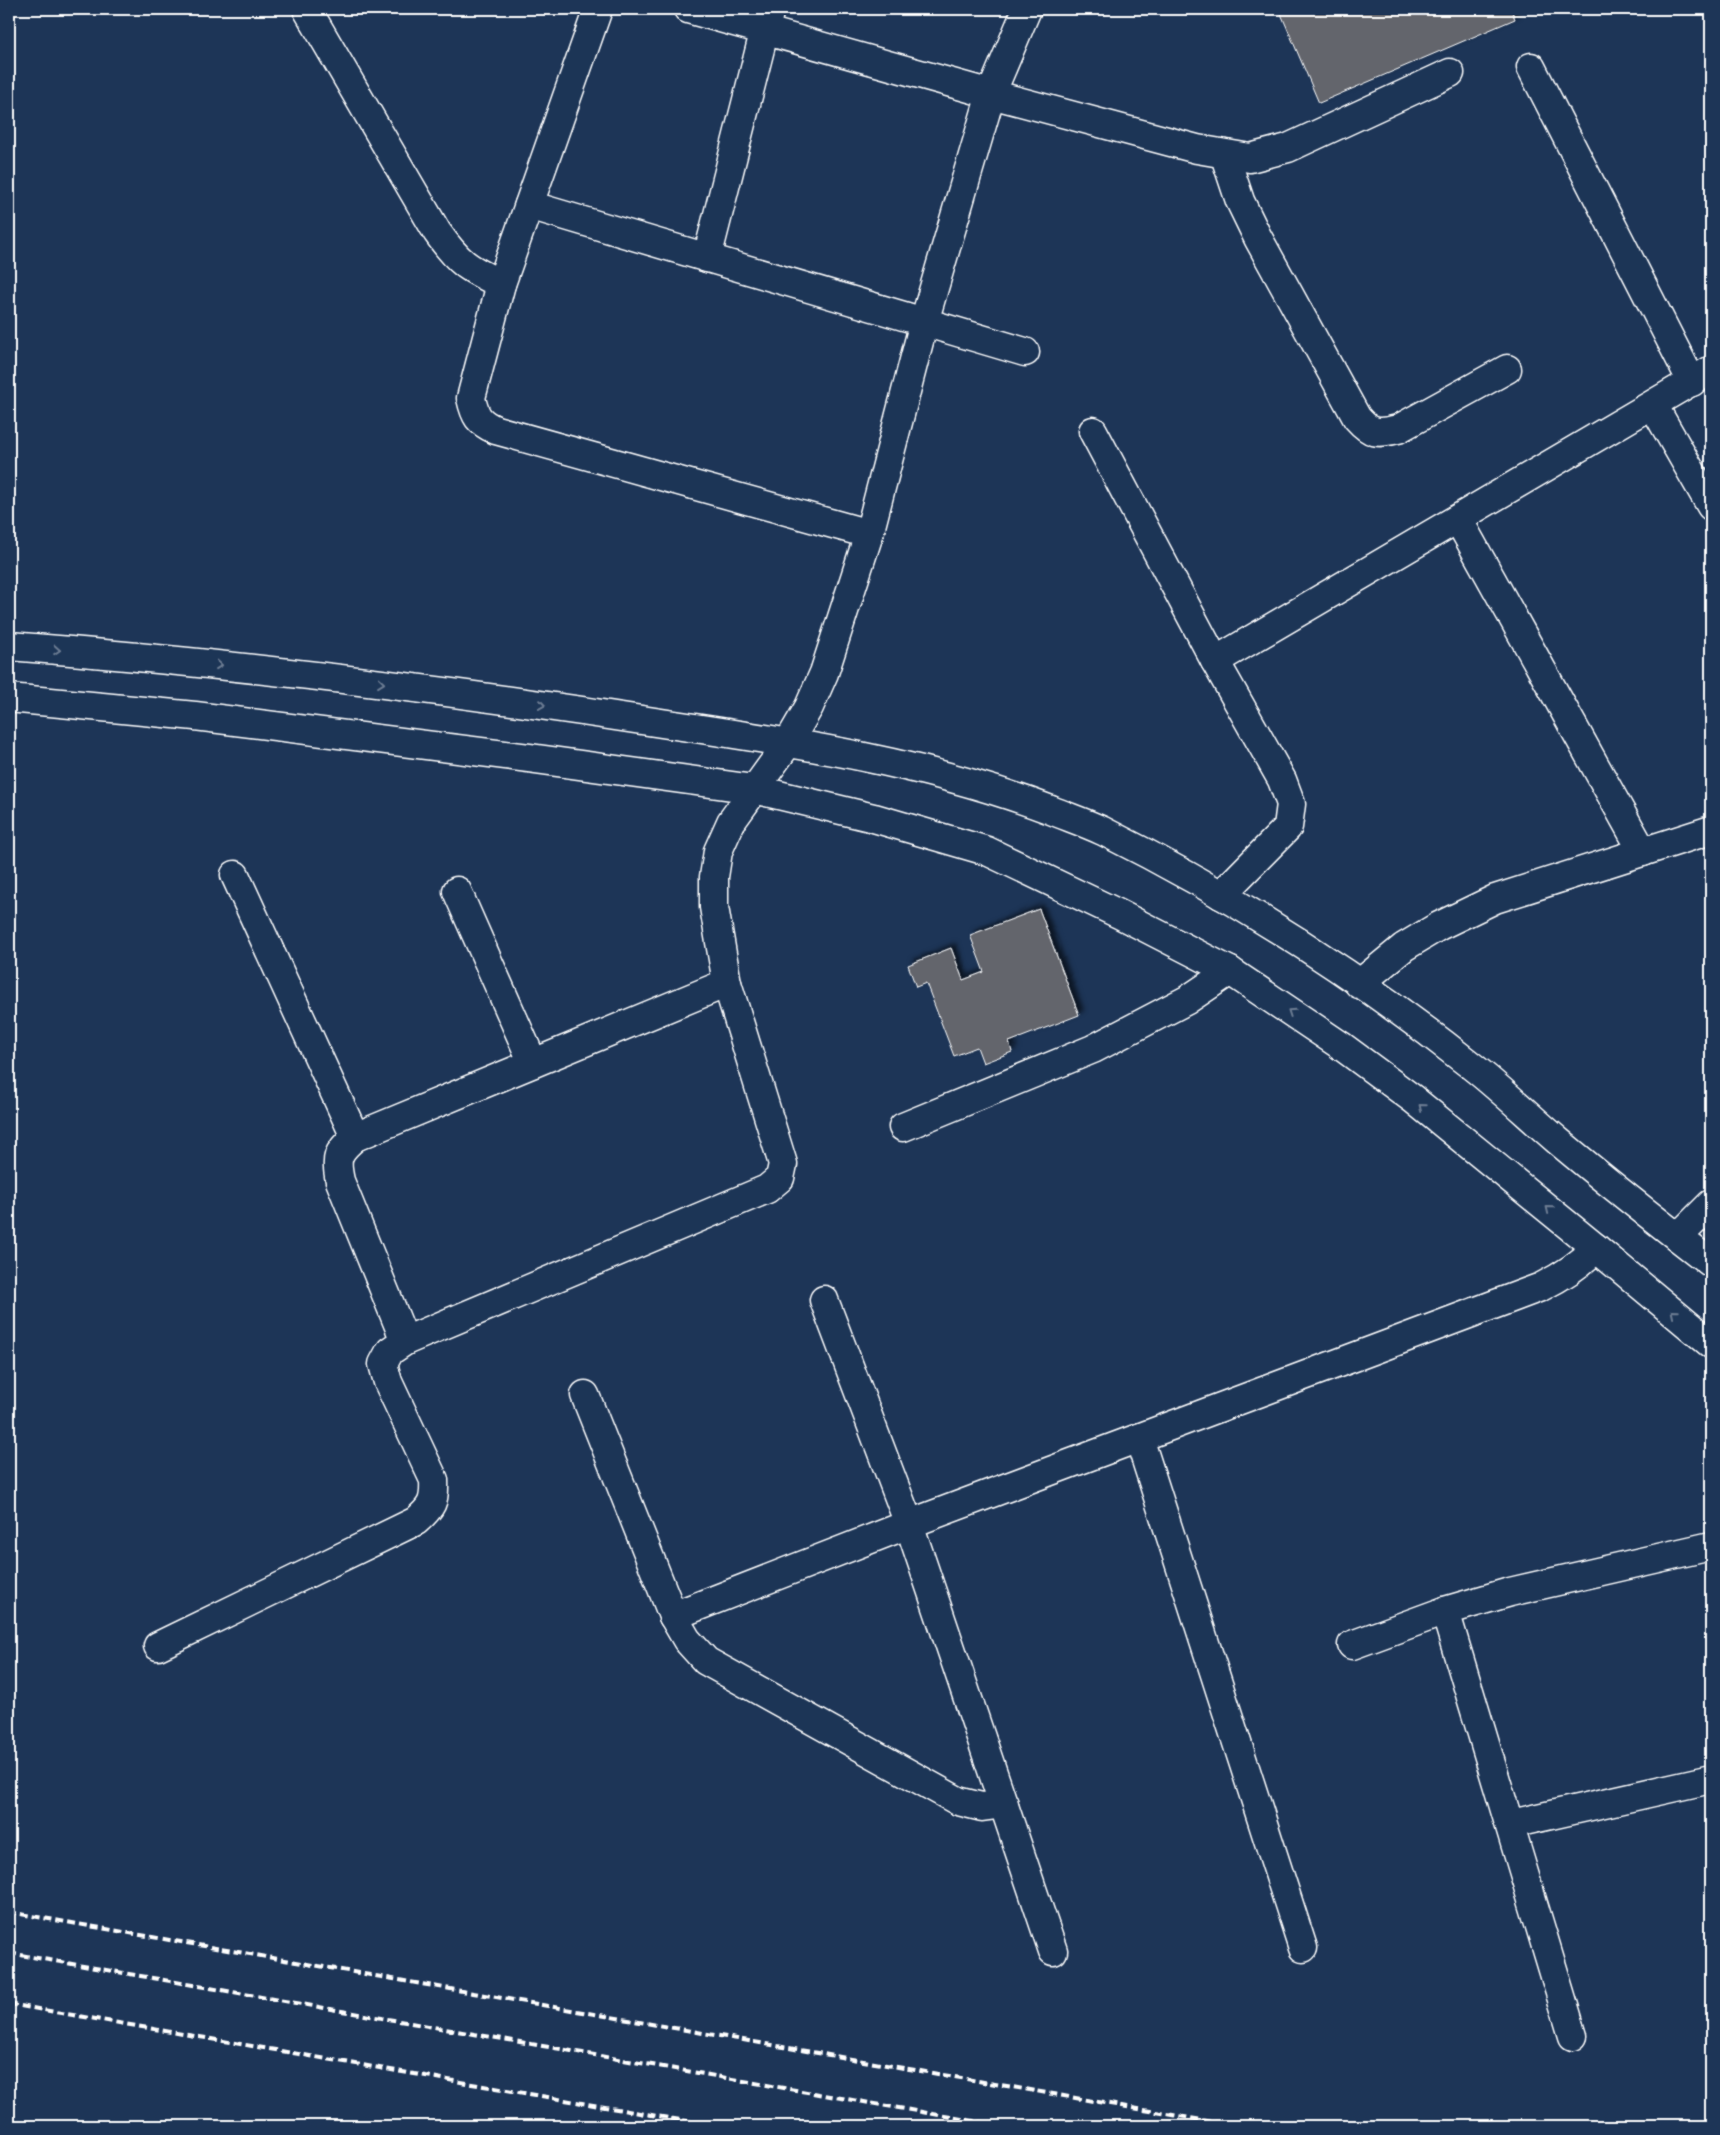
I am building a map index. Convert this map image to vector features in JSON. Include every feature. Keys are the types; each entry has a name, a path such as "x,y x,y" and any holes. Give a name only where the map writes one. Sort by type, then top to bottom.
{"street":[{"path":"308,9 453,255 469,269 501,284"},
{"path":"598,9 501,284 471,398 474,412 482,424 496,430 869,534"},
{"path":"688,9 767,19 990,94 1225,156 1250,158 1288,148 1450,73"},
{"path":"158,1646 416,1521 429,1509 435,1496 434,1480 388,1382 383,1364 390,1351 405,1341 767,1189 780,1178 783,1164 727,983 714,907 714,877 718,851 732,822 788,743 809,707 824,672 869,534 924,322 990,94 1026,9"},
{"path":"707,258 767,19"},
{"path":"1215,661 1702,376 1531,66"},
{"path":"1225,156 1240,202 1258,238 1357,418 1366,429 1380,433 1398,429 1507,369"},
{"path":"528,205 1025,352"},
{"path":"1653,405 1711,506"},
{"path":"1093,432 1215,661 1282,780 1291,804 1288,826 1221,895"},
{"path":"1458,519 1643,852"},
{"path":"9,646 110,654 386,683 625,717 788,743 944,774 1015,796 1098,828 1185,874 1304,945 1400,1011 1475,1068 1564,1146 1711,1263"},
{"path":"9,698 215,718 754,789 874,818 987,851 1119,914 1230,971 1340,1045 1406,1094 1711,1344"},
{"path":"1359,984 1404,947 1439,926 1495,899 1711,830"},
{"path":"235,875 355,1137"},
{"path":"456,891 533,1063"},
{"path":"903,1127 1093,1049 1179,1004 1230,971"},
{"path":"405,1341 340,1181 336,1162 342,1147 355,1137 727,983"},
{"path":"1678,1237 1711,1204"},
{"path":"674,1616 909,1524 1541,1287 1569,1272 1583,1262 1596,1248"},
{"path":"824,1300 909,1524 1053,1951"},
{"path":"585,1395 674,1616 687,1640 706,1661 958,1801 982,1807 1004,1804"},
{"path":"1139,1438 1303,1948"},
{"path":"1352,1645 1445,1611 1510,1592 1711,1546"},
{"path":"1445,1611 1574,2036"},
{"path":"1511,1824 1711,1779"}],"building":[{"path":"1279,9 1511,9 1515,19 1319,103"},
{"path":"1039,909 1079,1015 1009,1042 1012,1052 983,1063 977,1047 954,1056 926,983 916,987 908,965 951,948 963,980 984,972 970,935"}],"railway":[{"path":"9,1912 1236,2126"},
{"path":"9,1953 1002,2126"},
{"path":"9,2004 715,2126"}]}
